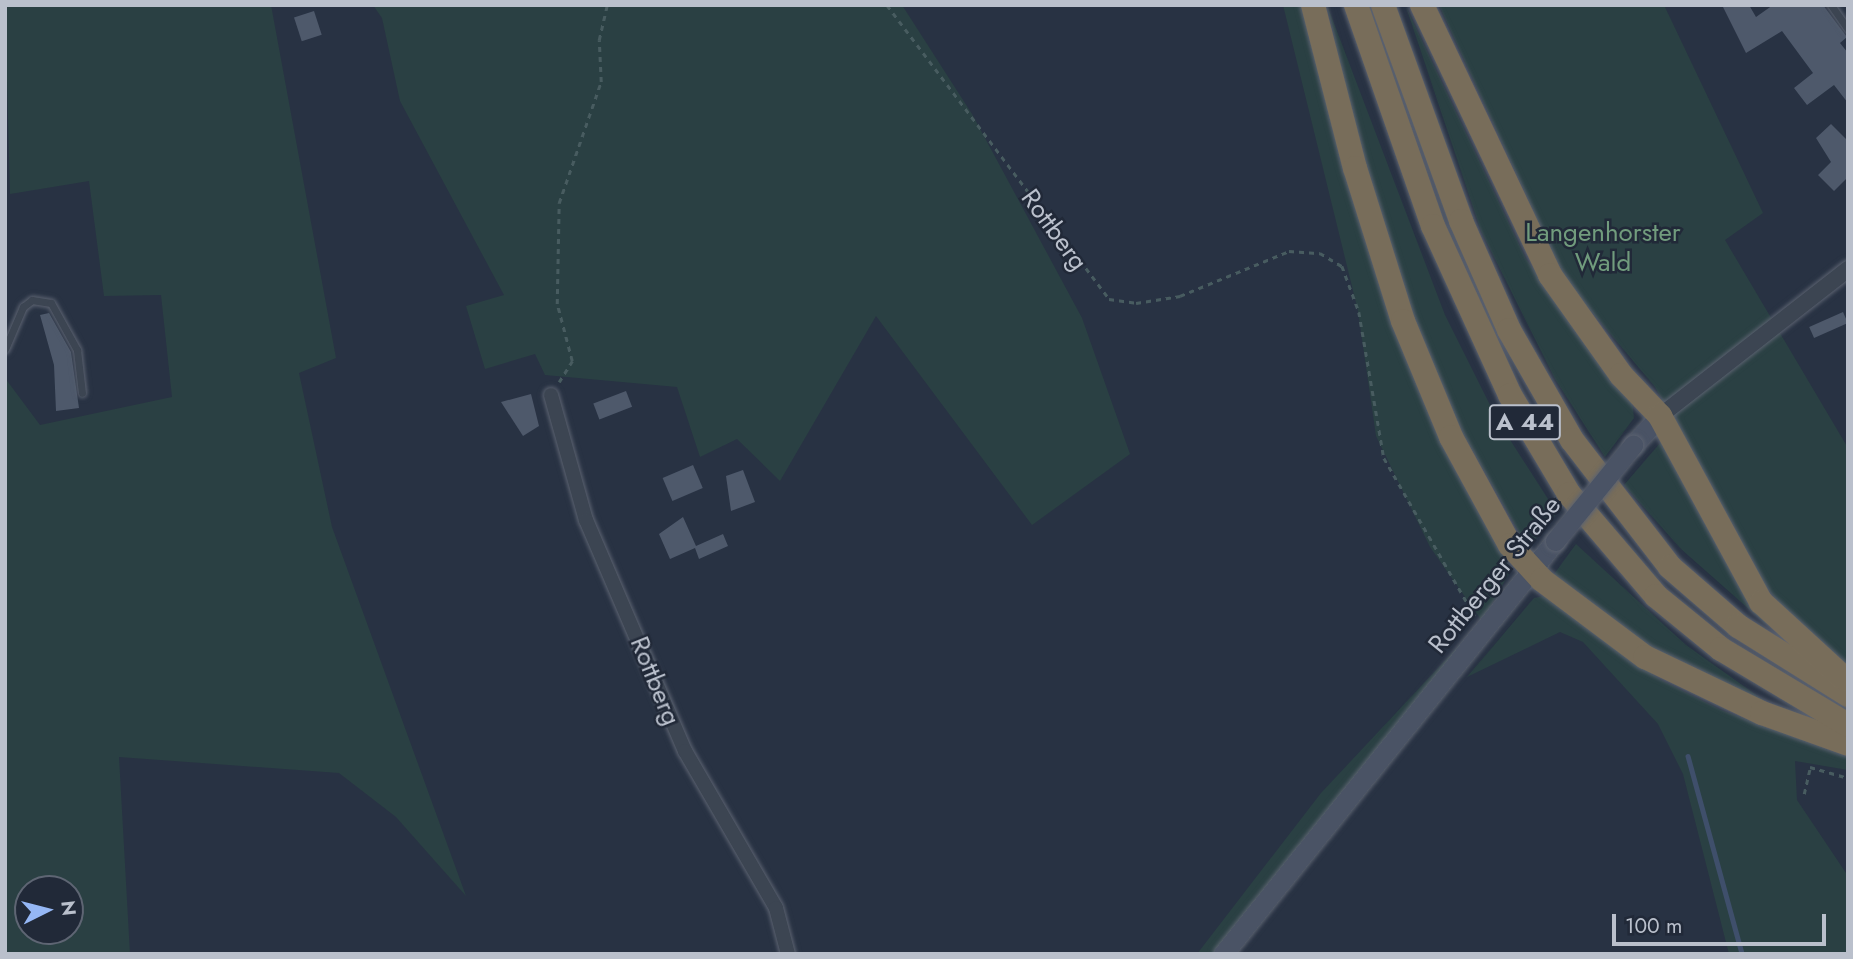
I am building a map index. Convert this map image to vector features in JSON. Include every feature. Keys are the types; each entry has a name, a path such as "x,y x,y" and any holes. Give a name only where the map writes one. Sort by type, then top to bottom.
{"highway":[{"path":"1313,5 1354,168 1422,368 1489,512 1531,570 1676,674 1848,744"},
{"name":"A 44","path":"1356,5 1433,226 1510,395 1569,494 1656,596 1721,649 1848,725"},
{"name":"A 44","path":"1383,5 1461,221 1509,330 1572,440 1670,567 1738,626 1848,695"},
{"path":"1422,5 1550,275 1621,375 1660,416 1761,602 1787,633 1848,681"}],"main road":[{"name":"Rottberger Straße","path":"1223,954 1531,570 1660,416"}],"street":[{"name":"Rottberger Straße","path":"1660,416 1848,269"},
{"name":"Rottberg","path":"551,395 586,520 685,751 776,908 788,954"}],"lane":[{"path":"1832,5 1848,29"},
{"path":"5,349 23,307 42,299 51,303 77,349 82,393"}],"path":[{"path":"551,395 572,361 557,304 559,203 601,82 599,40 607,5"},
{"name":"Rottberg","path":"887,5 1109,299 1143,303 1180,296 1289,251 1329,256 1350,279 1378,437 1392,478 1470,611 1490,624"},
{"path":"1804,794 1810,767 1848,778"}],"green space":[{"path":"5,5 271,5 336,358 299,373 332,527 466,896 396,817 339,773 119,757 130,954 5,954 5,378 40,425 172,397 161,295 104,296 89,181 10,194"},
{"path":"373,5 902,5 972,114 1082,318 1130,454 1032,525 876,316 780,481 737,439 700,457 677,387 545,375 535,354 485,369 466,306 504,295 400,101 382,18"},
{"path":"1283,5 1308,5 1421,382 1511,570 1482,621 1430,547 1376,436 1358,311"},
{"path":"1327,5 1445,315 1498,421 1557,513 1528,548 1455,420 1412,316 1357,141"},
{"name":"Langenhorster Wald","path":"1439,5 1664,5 1763,213 1725,240 1848,448 1848,674 1829,663 1765,586 1655,387 1565,280"},
{"path":"1406,7 1526,259 1632,399 1634,418 1605,457 1555,379 1481,231"},
{"path":"1661,442 1730,569 1768,626 1681,549 1624,485"},
{"path":"1576,544 1686,645 1776,709 1636,641 1552,577"},
{"path":"1544,596 1661,680 1721,710 1848,757 1848,770 1795,761 1797,800 1848,876 1848,954 1729,954 1683,774 1658,724 1583,642 1560,632 1467,677 1534,598"},
{"path":"1482,621 1215,954 1197,954 1321,793"}],"building":[{"path":"1722,5 1749,5 1756,17 1773,5 1823,5 1847,37 1840,43 1848,53 1848,103 1834,85 1807,105 1794,88 1813,73 1782,31 1746,53"},
{"path":"314,11 322,35 302,41 294,17"},
{"path":"1831,124 1848,141 1848,177 1834,191 1818,175 1831,162 1816,138"},
{"path":"1843,312 1848,323 1814,338 1809,327"},
{"path":"49,313 71,352 79,408 56,411 54,365 40,315"},
{"path":"626,391 632,407 599,419 593,404"},
{"path":"531,394 539,426 523,436 501,402"},
{"path":"693,465 703,488 672,501 663,478"},
{"path":"743,470 755,502 731,511 726,476"},
{"path":"683,517 696,546 723,534 728,546 699,559 695,548 670,559 659,534"}],"waterway":[{"path":"1688,756 1742,954"}]}
